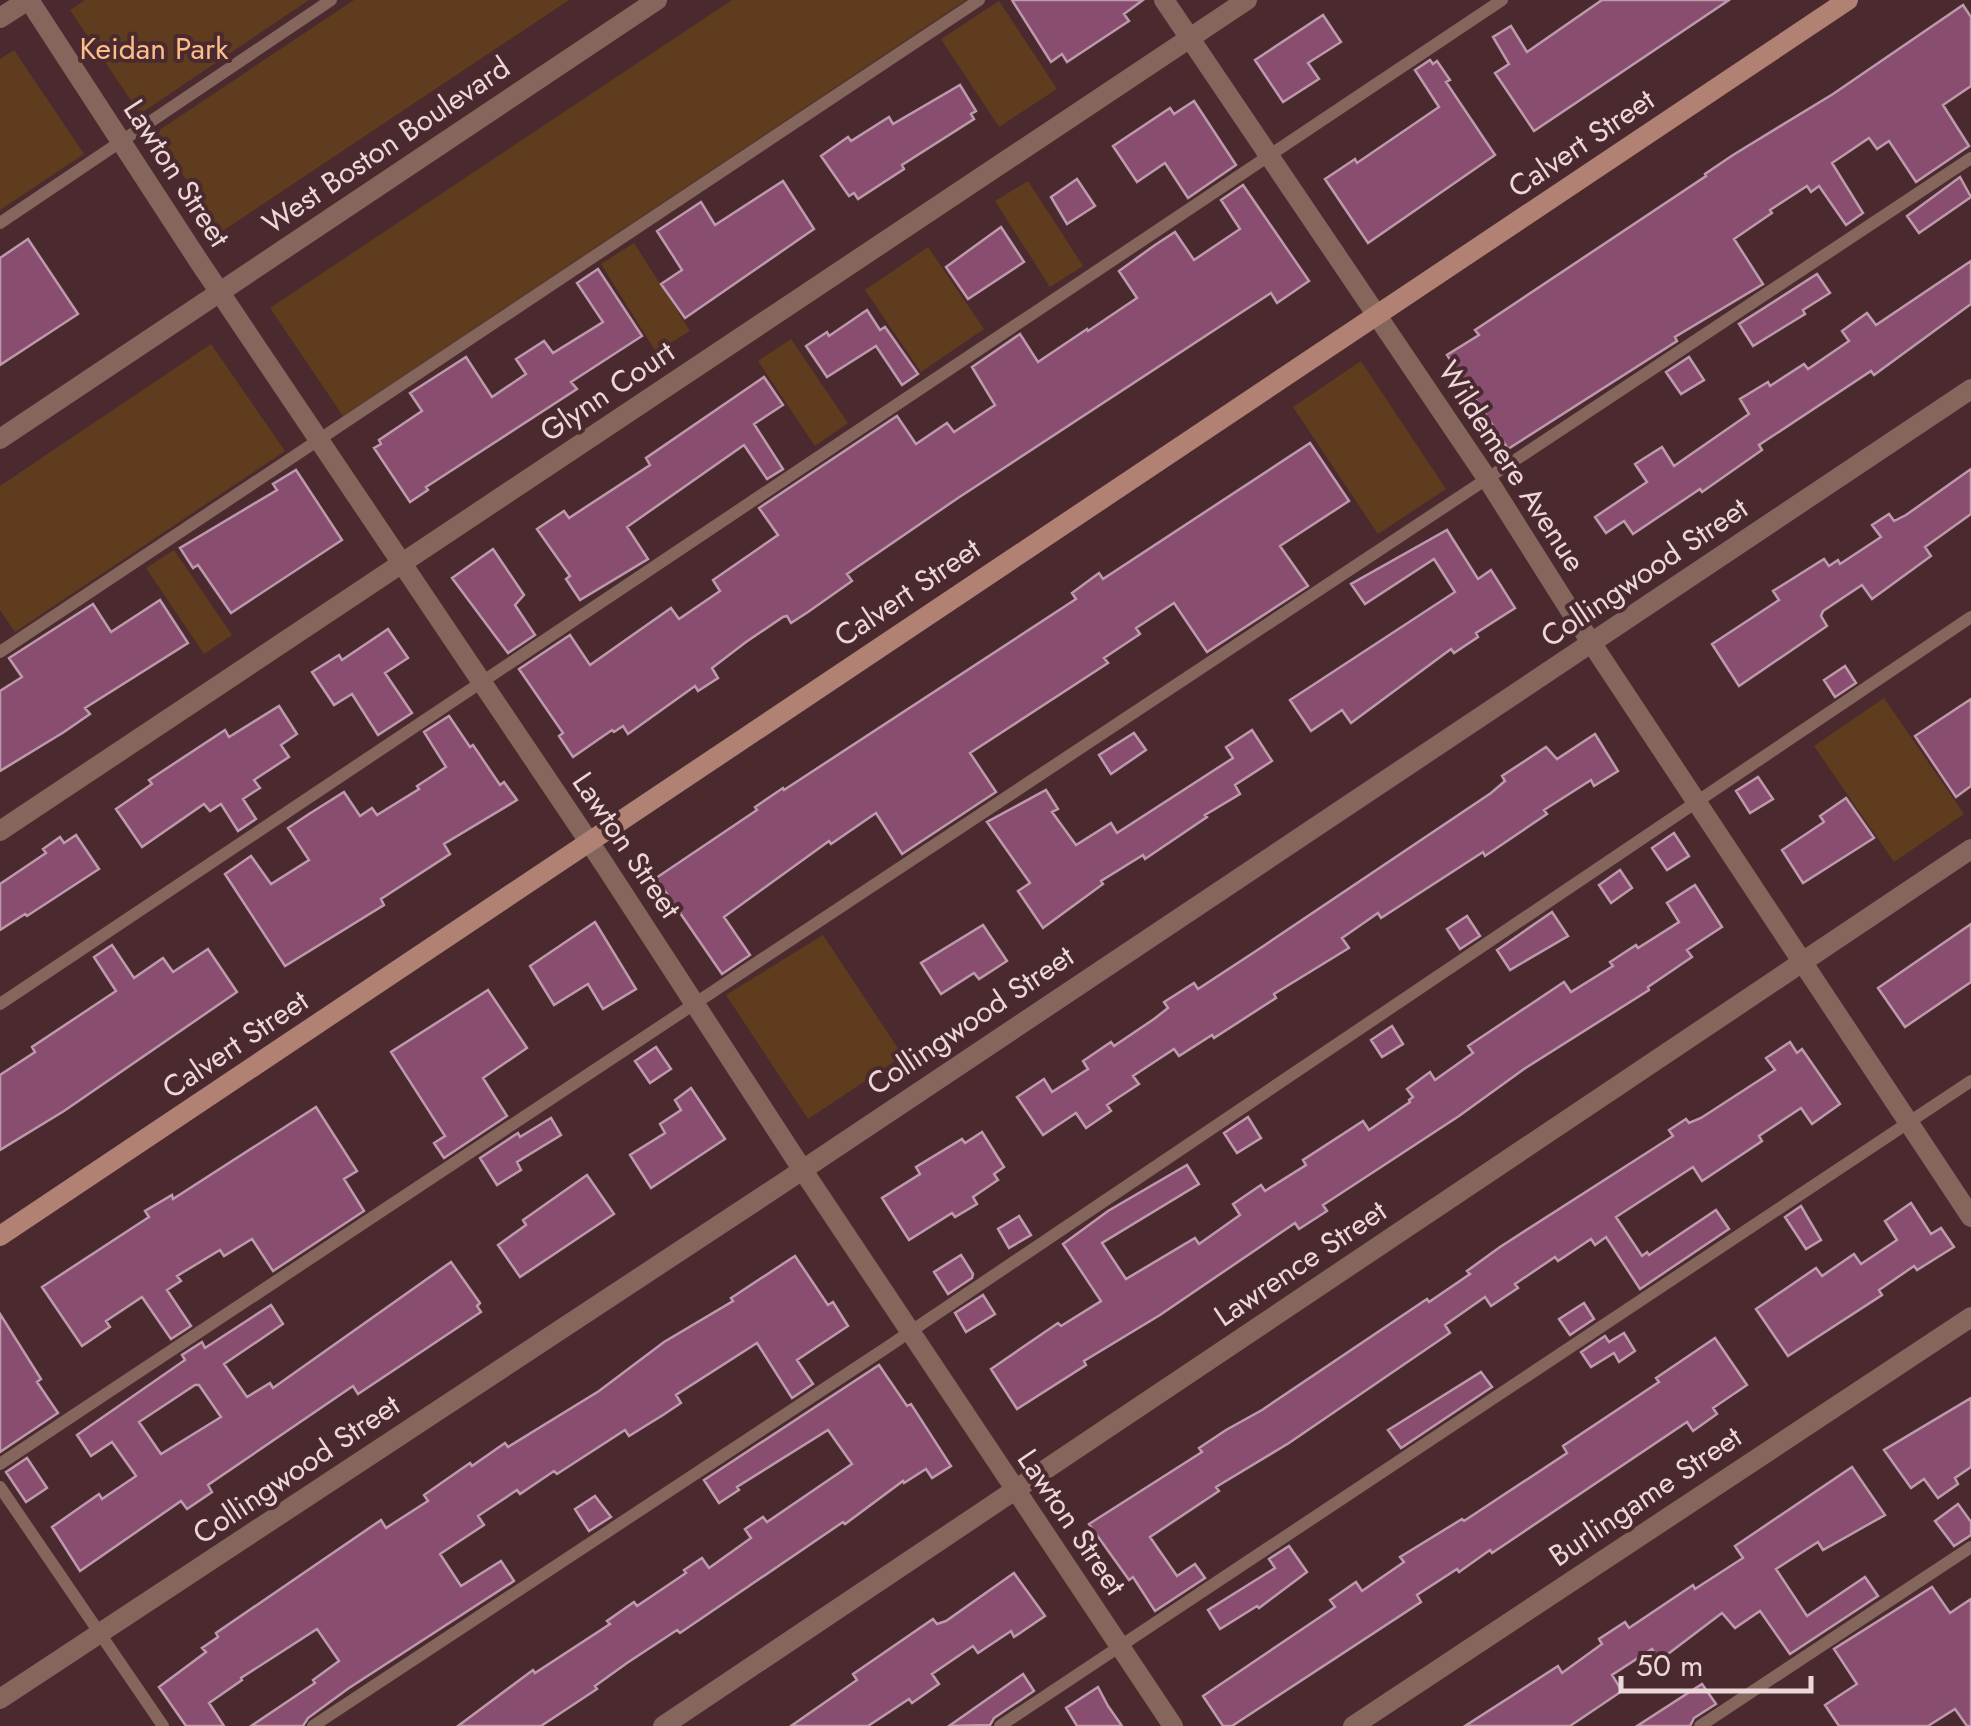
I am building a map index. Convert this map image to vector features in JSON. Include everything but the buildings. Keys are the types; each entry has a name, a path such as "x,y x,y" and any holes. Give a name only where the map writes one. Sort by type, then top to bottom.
{"street":[{"path":"0,18 28,0"},
{"name":"Lawton Street","path":"28,0 1173,1726"},
{"name":"West Boston Boulevard","path":"0,439 657,0"},
{"name":"Wildemere Avenue","path":"1164,0 1488,480 1971,1217"},
{"name":"Glynn Court","path":"0,831 1247,0"},
{"name":"Calvert Street","path":"0,1236 1848,0"},
{"name":"Collingwood Street","path":"0,1699 1971,388"},
{"name":"Lawrence Street","path":"663,1726 1971,849"},
{"name":"Burlingame Street","path":"1353,1726 1971,1317"}],"lane":[{"path":"0,223 331,0"},
{"path":"0,652 978,0"},
{"path":"0,1004 1502,0"},
{"path":"0,1464 1971,158"},
{"path":"312,1726 910,1331 1971,617"},
{"path":"1000,1726 1971,1081"},
{"path":"0,1486 163,1726"},
{"path":"1700,1726 1971,1547"}],"green space":[{"name":"Keidan Park","path":"85,0 309,0 140,114 70,10"},
{"path":"354,0 569,0 221,232 155,133"},
{"path":"732,0 966,0 343,416 270,308"},
{"path":"999,1 1057,89 999,127 941,39"},
{"path":"14,50 84,154 0,210 0,59"},
{"path":"1028,181 1083,266 1050,287 995,201"},
{"path":"634,243 690,331 656,352 601,264"},
{"path":"928,247 984,329 921,372 865,290"},
{"path":"791,339 848,423 815,446 758,361"},
{"path":"211,344 285,451 15,632 0,610 0,486"},
{"path":"1361,361 1446,489 1378,534 1293,407"},
{"path":"174,550 232,635 204,654 146,568"},
{"path":"1884,698 1964,814 1894,862 1814,746"},
{"path":"823,935 903,1056 808,1119 726,995"}]}
